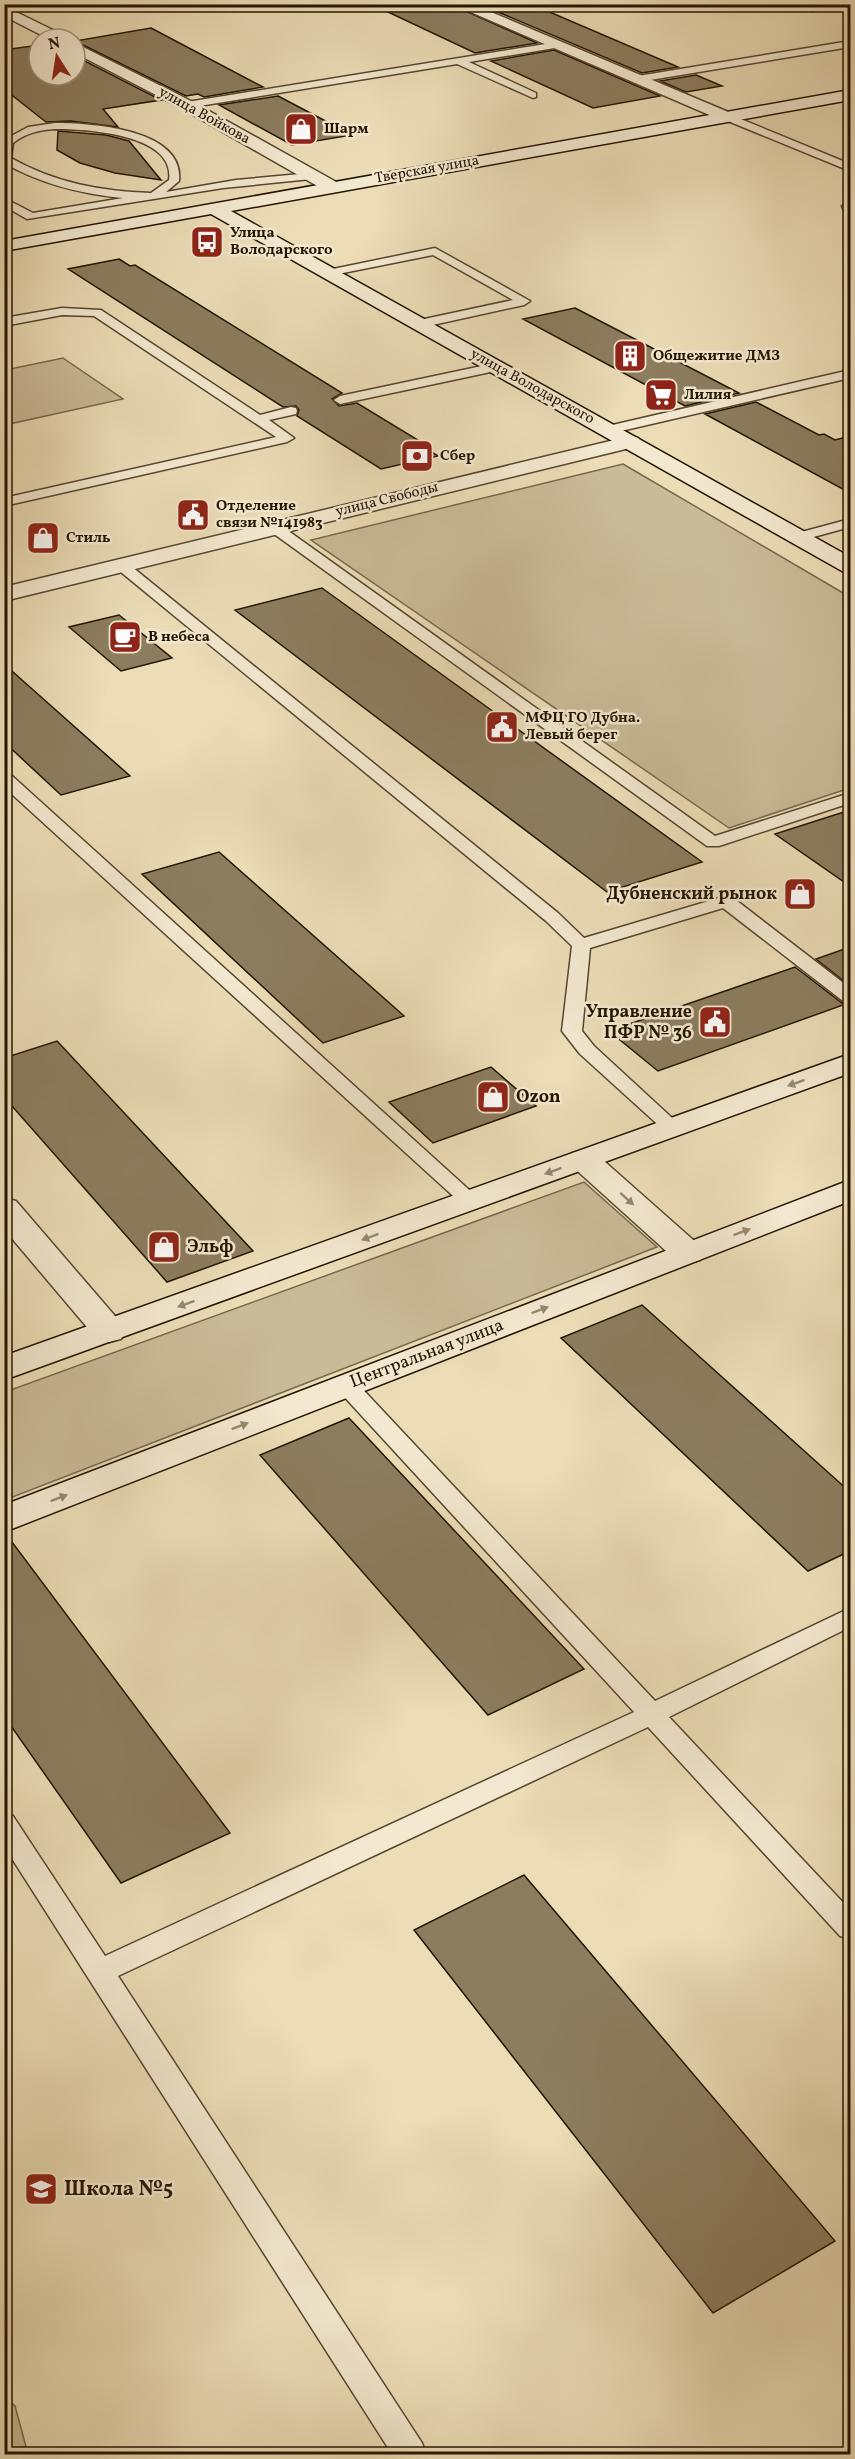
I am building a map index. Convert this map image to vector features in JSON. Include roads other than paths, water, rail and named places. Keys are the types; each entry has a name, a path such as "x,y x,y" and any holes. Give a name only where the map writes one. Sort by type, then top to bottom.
{"street":[{"path":"459,4 727,117"},
{"path":"4,10 37,27"},
{"name":"улица Войкова","path":"87,53 187,105 332,187"},
{"name":"Тверская улица","path":"4,246 850,95"},
{"name":"улица Володарского","path":"213,208 850,566"},
{"name":"улица Свободы","path":"7,591 121,566 631,442"},
{"path":"4,1369 850,1063"},
{"path":"584,1160 688,1253"},
{"name":"Центральная улица","path":"4,1519 850,1190"},
{"path":"4,1208 109,1332"}],"lane":[{"path":"638,79 850,44"},
{"path":"187,105 558,45"},
{"path":"458,61 533,95"},
{"path":"727,117 850,168"},
{"path":"72,125 135,136 157,147 171,158 176,169 174,181 153,196 91,191 49,182 26,172 6,159 8,142 19,133 40,127 72,125"},
{"path":"4,201 31,217 262,179 311,176"},
{"path":"850,205 847,206 850,214"},
{"path":"328,273 435,251 524,301 419,324"},
{"path":"4,322 59,312 97,313 287,438 4,502"},
{"path":"340,400 496,367"},
{"path":"608,430 850,374"},
{"path":"258,419 291,411"},
{"path":"799,537 850,523"},
{"path":"275,528 713,842 850,798"},
{"path":"121,566 552,916 580,945 572,1031 588,1050 673,1128"},
{"path":"4,778 470,1201"},
{"path":"580,945 726,901 850,997"},
{"path":"346,1385 850,1929"},
{"path":"99,1971 652,1714 850,1617"},
{"path":"4,1823 410,2454"}],"place":[{"name":"Шарм","path":"301,129"},
{"name":"Улица Володарского","path":"207,242"},
{"name":"Общежитие ДМЗ","path":"630,356"},
{"name":"Лилия","path":"661,395"},
{"name":"Сбер","path":"417,456"},
{"name":"Отделение связи №141983","path":"193,515"},
{"name":"Стиль","path":"43,538"},
{"name":"В небеса","path":"125,637"},
{"name":"МФЦ ГО Дубна. Левый берег","path":"502,727"},
{"name":"Дубненский рынок","path":"800,894"},
{"name":"Управление ПФР № 36","path":"715,1022"},
{"name":"Ozon","path":"493,1097"},
{"name":"Эльф","path":"164,1247"},
{"name":"Школа №5","path":"41,2189"}]}
